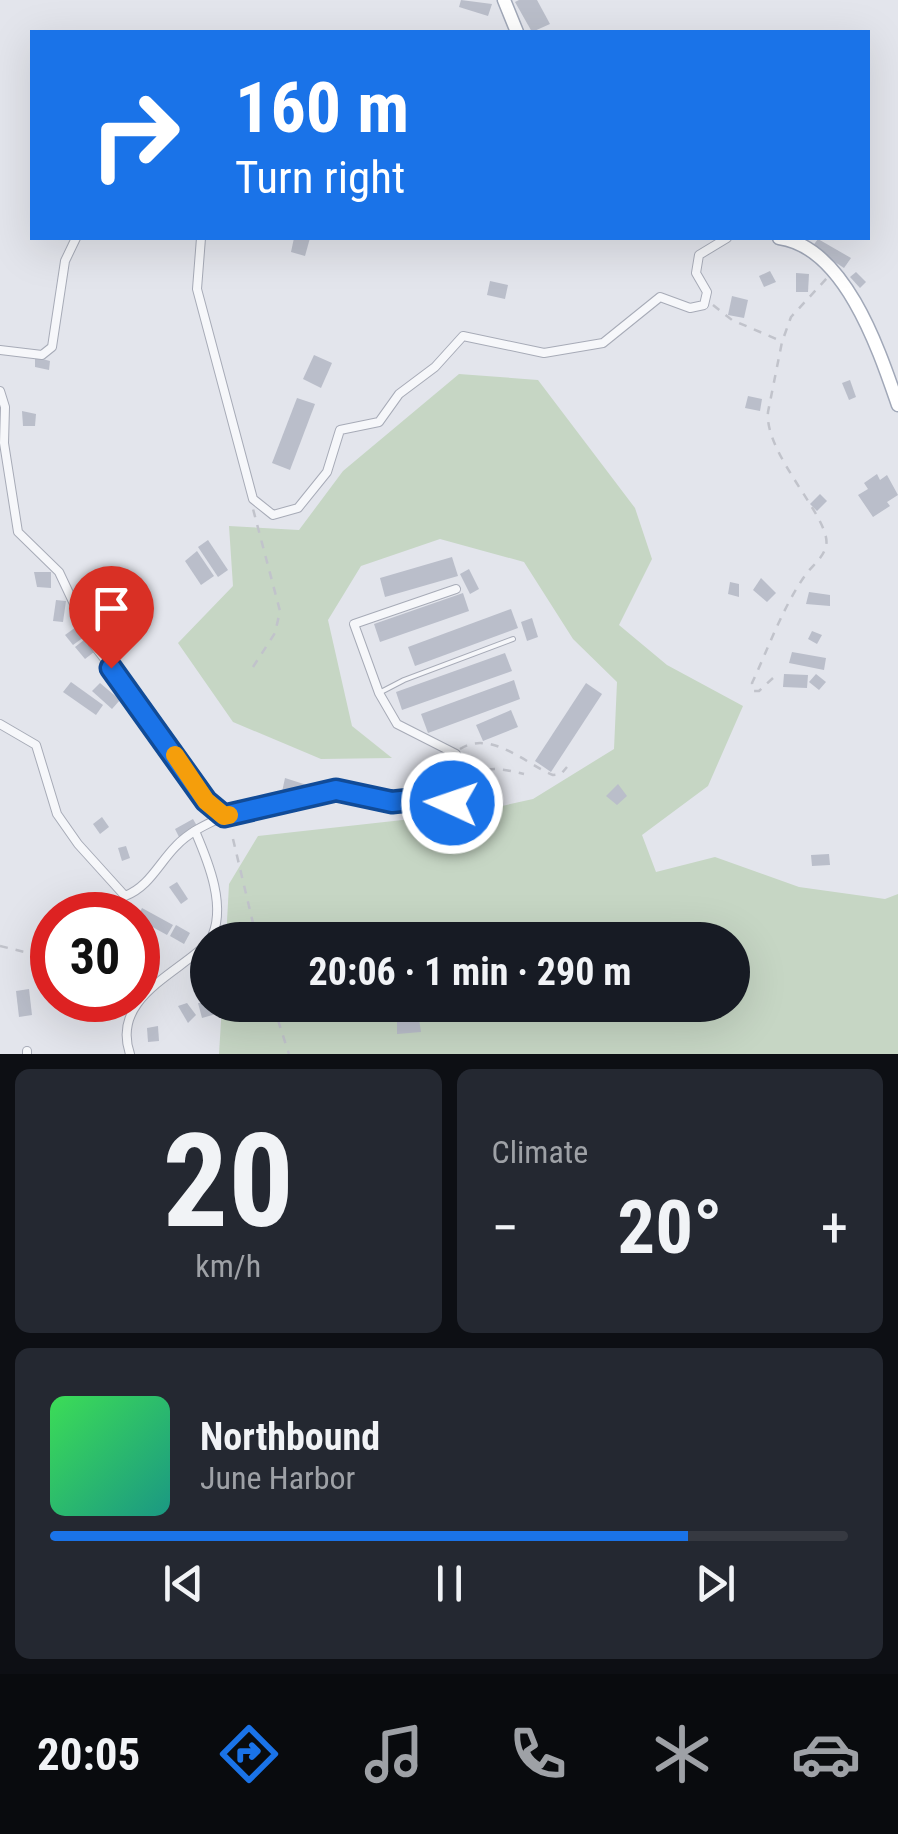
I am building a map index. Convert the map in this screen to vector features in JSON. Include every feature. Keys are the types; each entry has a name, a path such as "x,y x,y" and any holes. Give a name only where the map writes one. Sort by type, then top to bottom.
{"main road":[{"path":"504,0 516,30"},
{"path":"788,240 801,243 836,272 886,368 898,405"}],"street":[{"path":"0,350 42,356 52,347 66,260 75,240"},
{"path":"202,240 197,289 250,487 254,499 272,515 298,508 327,472 340,430 379,422 398,394 435,367 463,336 544,352 603,342 660,297 690,308 704,305 707,292 696,273 699,255 725,240"},
{"path":"0,391 6,406 4,443 18,532 59,572 93,644 148,715 206,801 224,816"},
{"path":"131,892 148,880 177,845 224,816 336,790 392,802 420,799 452,803 468,786 456,754 397,724 379,694 354,624 456,588"},
{"path":"0,724 36,744 56,814 121,892"},
{"path":"196,831 208,862 216,900 215,922"},
{"path":"130,1054 123,1035 126,1022 159,979 190,955"}],"lane":[{"path":"379,694 404,680 513,640"}],"path":[{"path":"773,678 759,691 753,691 752,683 804,578 826,546 827,535 791,478 767,423 782,342 791,318 836,272"},
{"path":"705,299 732,320 782,342"},
{"path":"250,487 254,522 264,542 280,611 275,633 252,667"},
{"path":"456,754 468,744 475,744 512,751 553,776 566,768"},
{"path":"468,786 482,770 524,774"},
{"path":"234,840 253,922"},
{"path":"0,946 30,953"},
{"path":"278,1022 289,1054"}],"green space":[{"path":"459,374 538,380 635,508 652,559 619,625 667,665 743,706 708,786 642,835 656,872 715,857 799,887 885,899 898,894 898,1054 219,1054 221,1022 750,1022 750,922 227,922 229,884 258,836 475,812 533,799 614,749 617,682 573,639 524,562 440,539 361,566 328,620 352,726 392,758 321,759 233,722 178,643 233,586 229,526 299,530 343,471"}],"building":[{"path":"461,0 492,4 488,16 459,7"},
{"path":"537,0 550,24 531,30 515,2"},
{"path":"294,240 309,240 305,256 291,252"},
{"path":"820,240 851,258 844,268 812,247"},
{"path":"770,271 776,282 764,287 759,276"},
{"path":"856,272 866,282 860,288 850,277"},
{"path":"796,273 809,274 808,292 796,292"},
{"path":"490,281 508,285 505,299 487,295"},
{"path":"732,296 748,300 744,318 728,315"},
{"path":"314,355 332,363 321,388 303,379"},
{"path":"35,357 50,361 49,370 35,367"},
{"path":"850,380 856,397 849,400 842,383"},
{"path":"748,396 762,399 760,411 745,408"},
{"path":"297,398 315,404 290,470 272,463"},
{"path":"22,411 36,414 35,426 23,426"},
{"path":"877,474 880,480 887,475 898,495 873,517 858,495 868,489 864,483"},
{"path":"820,494 827,501 817,511 810,504"},
{"path":"208,540 228,570 218,577 198,547"},
{"path":"197,551 214,576 201,585 185,561"},
{"path":"452,557 458,576 385,597 380,578"},
{"path":"469,569 479,589 470,594 460,574"},
{"path":"34,572 51,572 51,588 37,587"},
{"path":"761,578 776,593 767,602 753,590"},
{"path":"730,582 739,584 739,597 728,594"},
{"path":"809,592 830,595 830,606 806,604"},
{"path":"463,593 469,611 380,642 374,624"},
{"path":"56,600 66,601 63,622 53,621"},
{"path":"511,609 518,628 415,666 408,647"},
{"path":"532,618 538,637 527,641 521,622"},
{"path":"76,627 84,637 73,645 65,635"},
{"path":"812,631 822,635 817,644 808,639"},
{"path":"84,640 94,652 85,659 75,647"},
{"path":"792,652 826,658 824,670 789,663"},
{"path":"505,653 512,671 402,710 396,692"},
{"path":"784,674 808,675 807,688 783,687"},
{"path":"816,674 826,682 819,690 809,682"},
{"path":"514,680 520,699 428,733 421,714"},
{"path":"71,682 103,705 96,715 63,692"},
{"path":"100,683 120,700 112,709 92,691"},
{"path":"586,683 602,694 551,772 535,761"},
{"path":"511,710 518,727 483,741 476,725"},
{"path":"285,778 310,786 305,798 282,792"},
{"path":"618,784 627,796 617,805 606,796"},
{"path":"102,817 109,827 100,834 93,824"},
{"path":"193,819 197,826 179,837 175,829"},
{"path":"126,846 130,858 122,861 118,848"},
{"path":"829,854 830,865 812,866 811,855"},
{"path":"177,882 188,899 181,904 169,887"},
{"path":"160,918 173,925 167,935 160,931"},
{"path":"176,925 190,933 184,944 170,936"},
{"path":"29,989 30,1015 19,1017 16,991"},
{"path":"187,1003 190,1007 188,1023 178,1006"},
{"path":"397,1022 419,1022 421,1032 397,1034"},
{"path":"158,1026 159,1041 148,1042 147,1028"}],"slow traffic":[{"path":"175,755 206,801 224,816 229,815"}],"route":[{"path":"111,668 206,801 224,816 336,790 392,802 420,799 452,803"}]}
